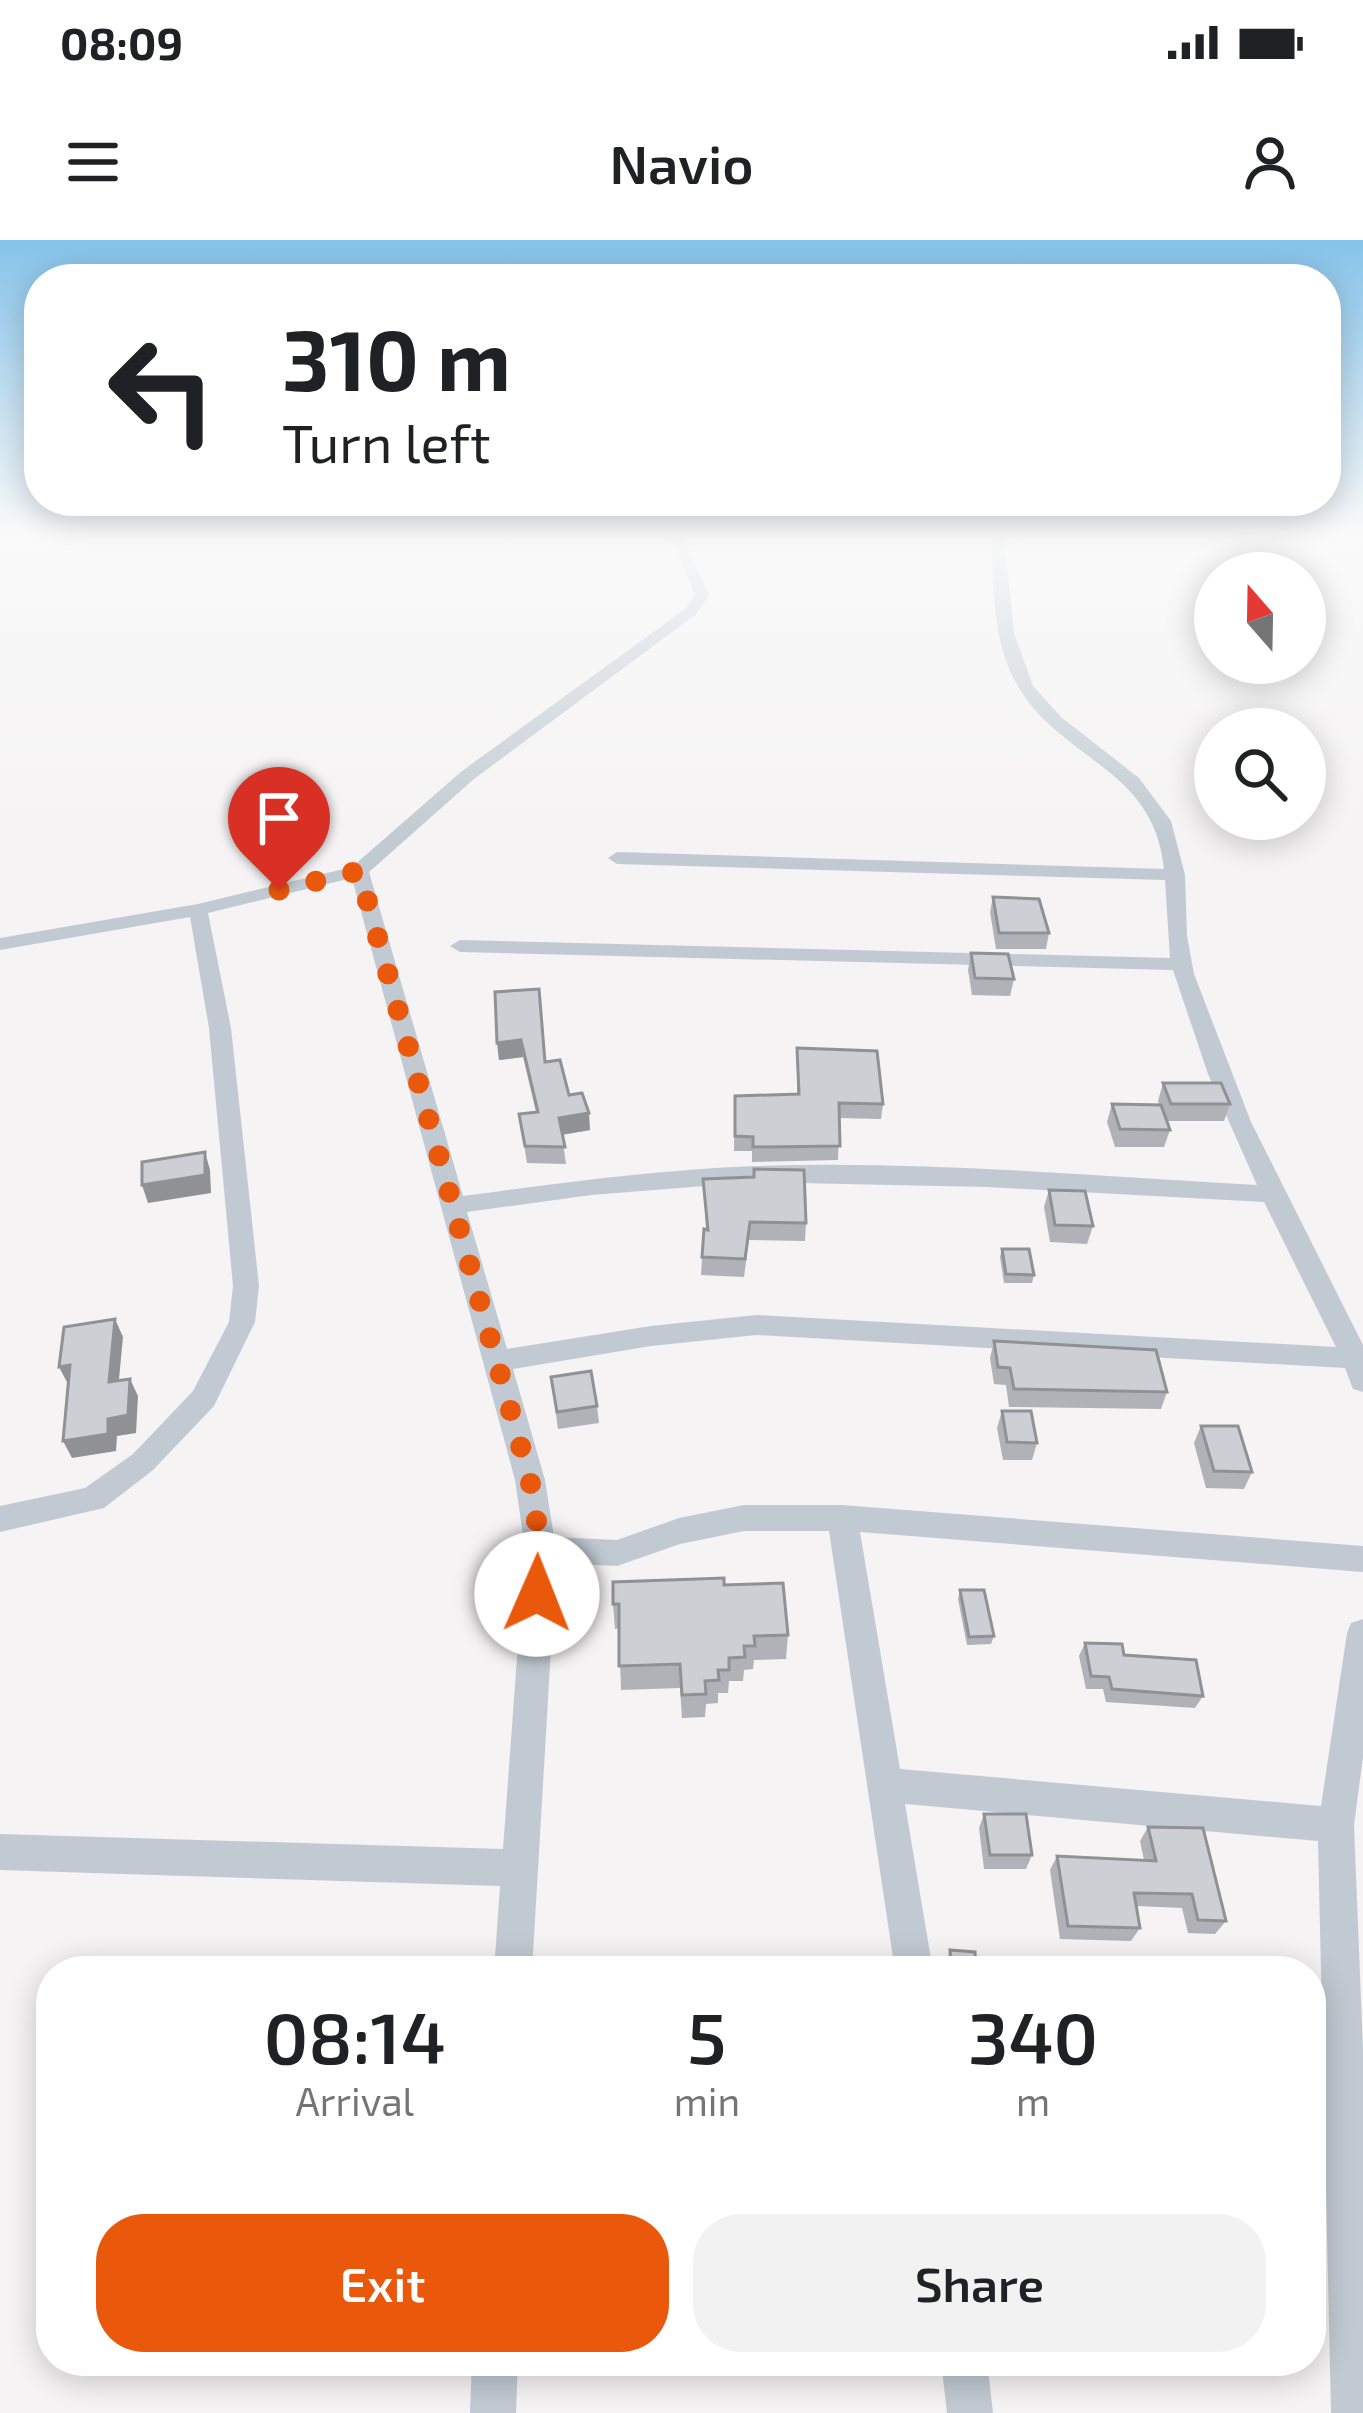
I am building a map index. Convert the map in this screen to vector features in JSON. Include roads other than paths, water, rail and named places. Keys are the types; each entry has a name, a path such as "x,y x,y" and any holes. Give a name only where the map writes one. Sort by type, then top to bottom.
{"street":[{"path":"0,944 198,910 359,871 468,775 655,637"},
{"path":"1010,637 1026,688 1052,715 1112,759 1161,819 1176,875 1181,964 1213,1066 1360,1370"},
{"path":"616,858 1176,875"},
{"path":"359,871 530,1480 541,1549 514,1956"},
{"path":"0,1520 93,1498 142,1462 204,1398 242,1322 246,1286 220,1028 198,910"},
{"path":"460,946 1181,964"},
{"path":"452,1206 591,1187 755,1174 987,1179 1271,1194"},
{"path":"497,1361 756,1325 1360,1370"},
{"path":"541,1549 616,1552 679,1531 744,1518 842,1518 1363,1559"},
{"path":"842,1518 912,1956"},
{"path":"1354,2413 1329,2168 1336,1825 1363,1633"},
{"path":"883,1785 1336,1825"},
{"path":"0,1852 518,1868"},
{"path":"493,2413 494,2376"},
{"path":"966,2376 970,2413"}]}
